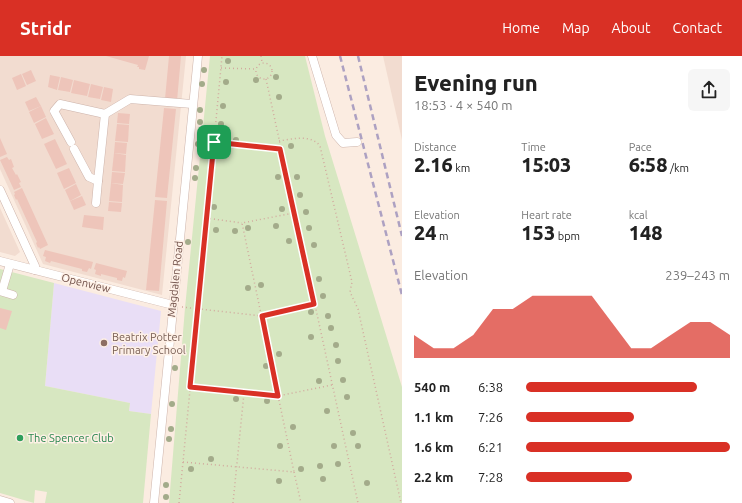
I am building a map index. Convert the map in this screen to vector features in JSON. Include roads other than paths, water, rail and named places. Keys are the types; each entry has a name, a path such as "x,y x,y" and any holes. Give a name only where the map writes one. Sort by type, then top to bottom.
{"street":[{"name":"Magdalen Road","path":"154,503 192,104 198,56"},
{"path":"312,56 336,135 343,143 357,142"},
{"path":"98,181 89,176 54,111 60,104 105,114 130,99 192,104"},
{"path":"96,203 105,114"},
{"path":"0,190 35,266 34,270"},
{"name":"Openview","path":"0,261 173,305"},
{"path":"10,264 1,291 14,294"},
{"path":"0,500 10,503"}],"railway":[{"path":"340,56 402,295"},
{"path":"358,56 402,236"}],"place":[{"name":"Beatrix Potter Primary School","path":"104,343"},
{"name":"The Spencer Club","path":"20,438"}]}
